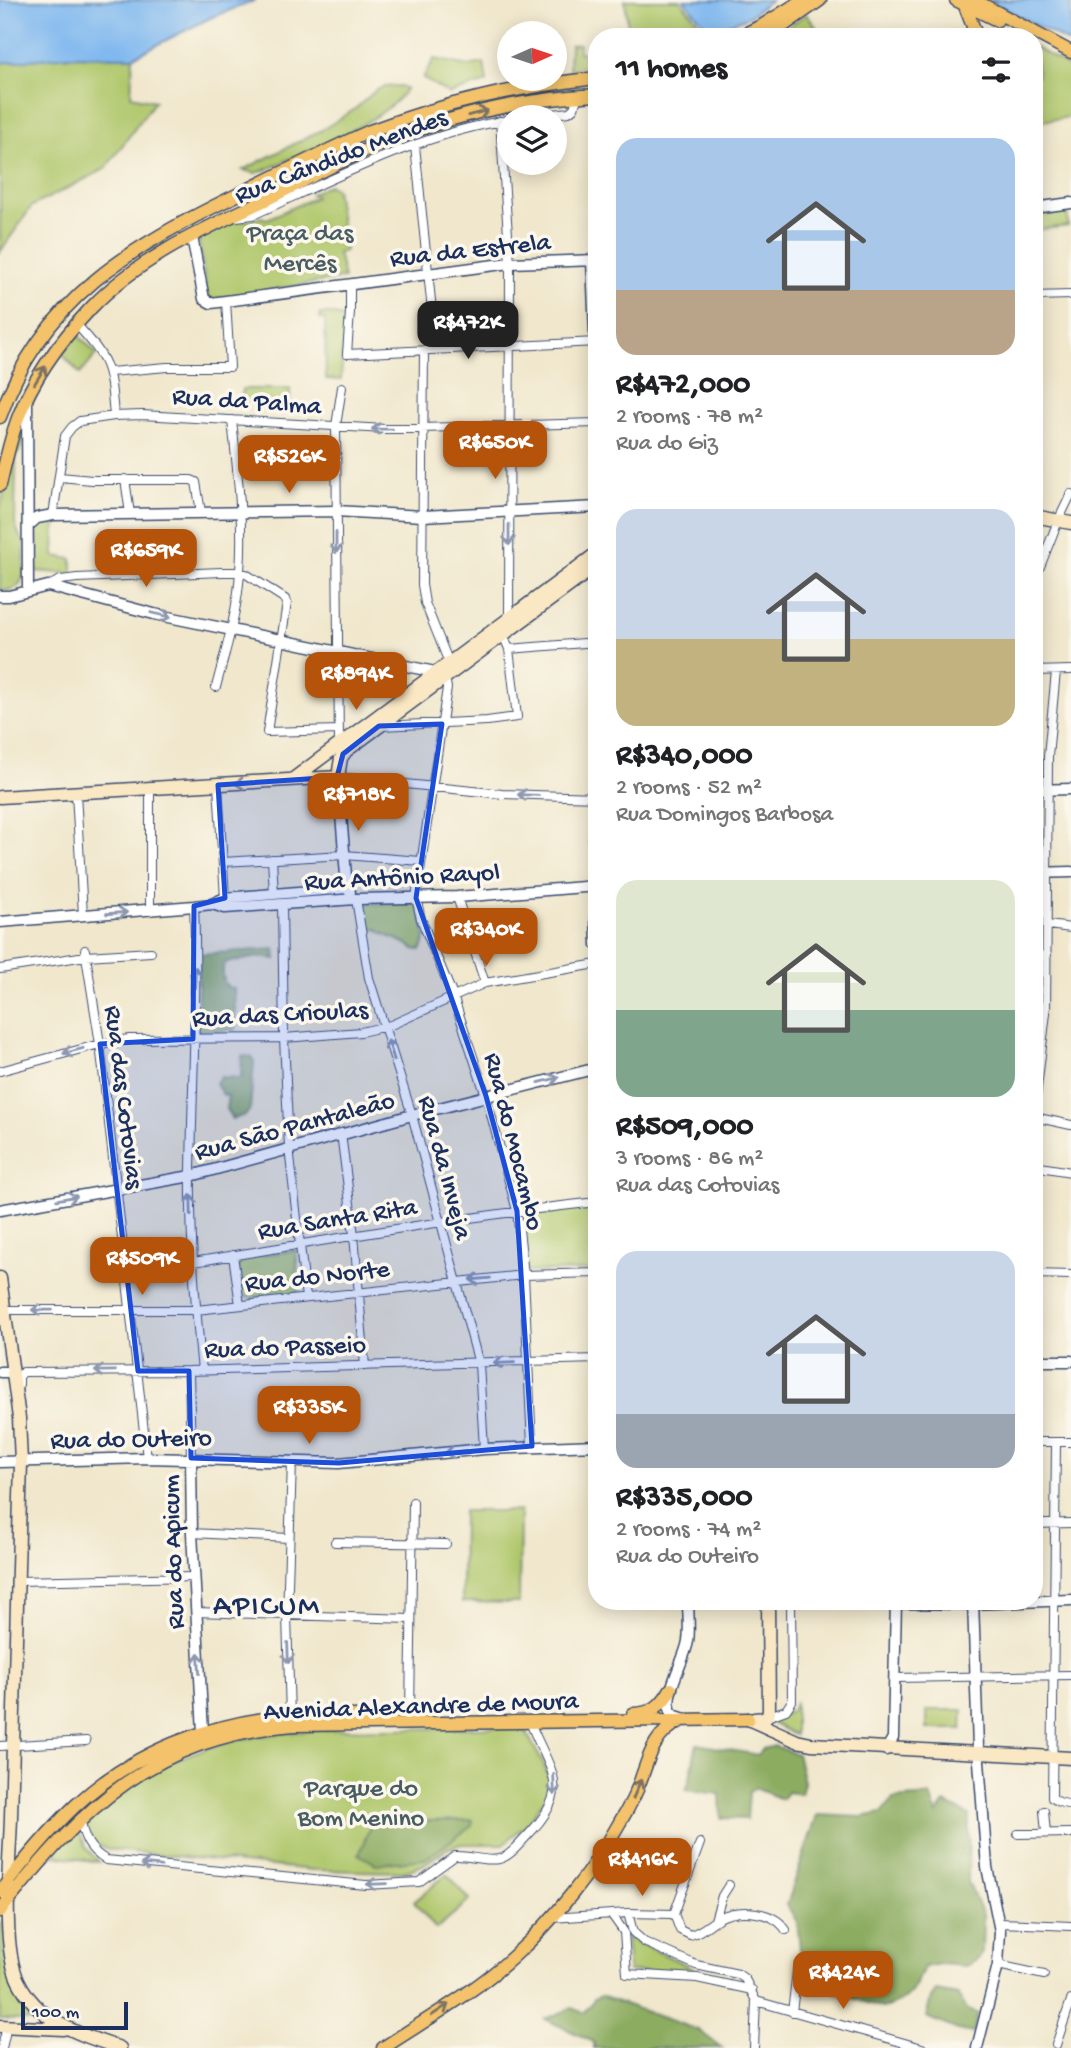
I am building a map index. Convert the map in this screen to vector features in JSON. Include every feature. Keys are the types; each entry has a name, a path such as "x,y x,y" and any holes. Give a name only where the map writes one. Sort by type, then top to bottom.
{"main road":[{"path":"757,28 803,0"},
{"path":"780,28 820,0"},
{"path":"968,4 992,9 1027,28"},
{"path":"968,4 973,28"},
{"path":"968,4 1012,28"},
{"path":"1043,37 1071,52"},
{"path":"1043,45 1071,59"},
{"path":"0,417 15,381 35,346 74,298 138,247 214,206 370,131 476,96 588,79"},
{"path":"0,485 13,432 27,396 51,357 76,324 113,287 146,264 227,218 335,172 386,141 442,122 513,105 588,95"},
{"path":"210,228 217,219 239,207 239,194"},
{"path":"188,239 178,235 181,228 214,206"},
{"path":"1043,518 1064,522"},
{"path":"2,798 338,776 343,754 509,618 588,560"},
{"path":"293,779 444,671 503,635 588,572"},
{"path":"0,1278 6,1372 19,1418 22,1461 18,1581 7,1746 10,1879 5,1895 10,1951 19,1982 50,2020 68,2030 120,2048"},
{"path":"748,1719 764,1718 769,1710 768,1610"},
{"name":"Avenida Alexandre de Moura","path":"0,1911 5,1895 26,1878 81,1817 119,1787 152,1765 233,1730 290,1716 641,1714 656,1708 671,1689"},
{"path":"383,2048 480,1983 513,1956 551,1918 620,1824 655,1742 666,1730 685,1719"},
{"path":"748,1719 800,1742 978,1755 1071,1758"},
{"name":"Avenida Alexandre de Moura","path":"10,1879 62,1819 106,1781 139,1760 203,1731 294,1725 748,1719"},
{"path":"152,1765 166,1755 201,1740 203,1731"},
{"path":"10,1879 20,1881 26,1878"},
{"path":"4,2026 68,2030"}],"street":[{"path":"567,112 574,107 575,97"},
{"name":"Rua Cândido Mendes","path":"335,172 497,123"},
{"path":"415,146 436,349"},
{"path":"507,175 511,344 509,618"},
{"path":"1043,207 1071,204"},
{"path":"110,372 167,367 230,367 226,301 211,303 204,299 188,239"},
{"name":"Rua da Estrela","path":"226,301 510,263 588,261"},
{"path":"350,284 351,312 347,354 588,342"},
{"path":"1043,296 1071,295"},
{"path":"76,324 99,350 110,372 114,416"},
{"path":"416,898 447,688 423,594 421,566 424,350"},
{"path":"339,744 336,653 336,426 342,387"},
{"path":"27,396 28,592"},
{"name":"Rua da Palma","path":"53,515 64,440 69,430 80,421 114,416 164,415 385,429 588,423"},
{"path":"216,687 232,630 240,572 241,511 232,420"},
{"path":"60,477 92,480 193,480 197,484 201,512"},
{"path":"125,479 130,514"},
{"path":"1043,564 1064,522 1071,494"},
{"path":"28,504 53,515"},
{"path":"28,526 37,518 53,515 336,510 423,516 588,507"},
{"path":"0,596 28,592 76,578 240,572 286,600 267,732 339,730"},
{"path":"48,586 154,614 336,653 444,671"},
{"path":"366,725 514,719 518,715 509,649 503,635"},
{"path":"509,649 588,643"},
{"path":"1043,671 1071,670"},
{"path":"1043,1018 1047,991 1049,730 1056,671"},
{"path":"356,900 347,888 338,776 502,794 588,797"},
{"path":"218,785 225,898"},
{"path":"150,788 150,911"},
{"path":"1043,790 1071,789"},
{"path":"76,793 83,915"},
{"path":"223,862 344,855 421,861"},
{"path":"272,859 274,894"},
{"path":"1043,873 1071,872"},
{"name":"Rua Antônio Rayol","path":"212,904 225,908 457,897 588,887"},
{"name":"Rua Antônio Rayol","path":"0,922 150,911 212,904 225,898 347,888"},
{"path":"457,897 485,983"},
{"name":"Rua do Mocambo","path":"416,898 421,919 453,996 486,1096 517,1211 524,1275 532,1446"},
{"name":"Rua da Inveja","path":"356,900 369,978 412,1115 479,1364 484,1449"},
{"path":"282,904 289,1148 306,1298"},
{"path":"194,906 196,946 192,1262 202,1370"},
{"path":"1048,925 1071,928"},
{"path":"0,969 86,953 151,952"},
{"name":"Rua das Cotovias","path":"86,953 100,1044 147,1458"},
{"path":"1043,955 1047,955"},
{"name":"Rua das Crioulas","path":"0,1071 100,1044 129,1039 332,1036 384,1027 485,983 588,966"},
{"name":"Rua São Pantaleão","path":"0,1210 191,1176 341,1133 588,1070"},
{"path":"1043,1117 1071,1125"},
{"path":"341,1133 354,1235 365,1366"},
{"path":"1043,1167 1071,1172"},
{"name":"Rua Santa Rita","path":"127,1273 301,1243 588,1203"},
{"path":"233,1255 240,1305"},
{"name":"Rua do Norte","path":"2,1310 196,1310 524,1275 588,1273"},
{"path":"1043,1274 1071,1275"},
{"name":"Rua do Passeio","path":"19,1418 21,1373 588,1359"},
{"path":"1043,1361 1071,1361"},
{"name":"Rua do Apicum","path":"189,1371 191,1533 203,1731"},
{"path":"1043,1442 1071,1442"},
{"path":"1056,1442 1052,1798 1071,1805"},
{"name":"Rua do Outeiro","path":"0,1462 191,1458 358,1462 484,1449 588,1445"},
{"path":"290,1716 287,1616 292,1462"},
{"path":"410,1715 413,1502"},
{"path":"1043,1524 1071,1523"},
{"path":"191,1533 289,1538"},
{"path":"335,1542 446,1544"},
{"path":"18,1581 194,1577"},
{"path":"1043,1601 1071,1600"},
{"path":"685,1719 673,1715 670,1711 671,1689 688,1643 688,1610"},
{"path":"764,1718 784,1712 791,1704 791,1610"},
{"path":"886,1749 893,1738 896,1610"},
{"path":"974,1610 978,1755 988,1875 1000,1923 998,1965 977,2048"},
{"path":"196,1612 411,1619"},
{"path":"895,1678 1071,1675"},
{"path":"81,1817 83,1833 92,1850 106,1860 366,1885 412,1883 425,1879 455,1856 494,1860 504,1858 536,1826 554,1798 556,1784 530,1722"},
{"path":"7,1746 86,1741"},
{"path":"1044,1811 1046,1833"},
{"path":"1018,1833 1071,1833"},
{"path":"700,1843 674,1914 680,1930 690,1935 730,1914 753,1913 774,1918 786,1930"},
{"path":"715,1920 722,1896 729,1885"},
{"path":"551,1918 628,1913 674,1914"},
{"path":"628,1913 638,1938 701,1967 738,1974 745,1979 755,2001 754,2048"},
{"path":"612,1915 624,1932 627,1974 697,1978 752,1990"},
{"path":"1000,1923 1071,1926"},
{"path":"998,1965 1044,1975"},
{"path":"697,1978 701,1967"},
{"path":"792,2012 797,1971"},
{"path":"755,2001 922,2048"},
{"path":"1056,2045 1070,2005"},
{"path":"2,2048 4,2026"}],"highlighted area":[{"path":"442,724 416,898 486,1096 517,1211 532,1446 339,1463 191,1458 189,1371 138,1371 100,1044 193,1039 194,906 225,898 218,785 337,777 343,754 379,726"}],"green space":[{"path":"625,0 680,0 703,28 629,28"},
{"path":"806,14 817,28 786,28"},
{"path":"579,44 579,53 588,52 588,67 569,69 570,45"},
{"path":"1043,52 1071,68 1071,117 1043,121"},
{"path":"68,56 133,57 131,96 155,101 105,169 32,206 0,252 0,63"},
{"path":"434,59 468,66 484,63 487,82 449,94 423,78"},
{"path":"588,84 588,88 525,105 497,105 497,113 343,155 245,203 243,197 342,148 383,131 451,109 542,91 567,91 567,87"},
{"path":"401,86 406,89 380,114 341,136 263,171 255,173 243,170 322,130 384,87"},
{"name":"Praça das Mercês","path":"328,185 336,189 345,251 338,253 344,278 213,300 207,295 199,243 201,236 226,222 261,217 267,219 316,197 311,194"},
{"path":"1067,206 1068,226 1043,229 1043,210"},
{"path":"320,314 333,314 345,319 341,380 326,379 325,319 320,319"},
{"path":"78,335 97,354 80,374 62,354"},
{"path":"242,389 290,389 290,402 242,402"},
{"path":"24,416 24,441 16,458 15,524 24,542 23,575 16,587 0,590 0,510 11,458"},
{"path":"55,523 54,556 72,559 72,574 36,571 37,526"},
{"path":"417,903 425,933 421,950 414,949 377,929 366,929 362,908 364,904"},
{"path":"275,949 276,959 259,957 224,963 225,983 229,988 234,988 236,1030 197,1031 199,954"},
{"path":"242,1056 252,1057 254,1062 250,1109 246,1115 232,1119 226,1109 228,1096 222,1094 216,1083 220,1077 241,1078"},
{"path":"588,1206 588,1270 526,1272 520,1214"},
{"path":"296,1250 299,1294 243,1298 236,1259"},
{"path":"463,1511 520,1511 519,1603 462,1602"},
{"path":"795,1704 795,1735 768,1721 790,1712"},
{"path":"927,1710 963,1710 962,1729 927,1729"},
{"name":"Parque do Bom Menino","path":"521,1727 543,1763 550,1781 550,1791 527,1824 503,1844 461,1844 446,1849 425,1864 404,1872 313,1870 114,1850 97,1846 88,1833 87,1823 91,1818 122,1791 183,1757 215,1746 283,1733 352,1729"},
{"path":"697,1744 758,1755 763,1749 775,1746 797,1754 804,1782 801,1794 787,1792 782,1799 755,1788 749,1792 747,1819 721,1818 720,1794 686,1790"},
{"path":"930,1796 937,1814 945,1803 969,1815 968,1882 983,1915 982,1952 966,1966 940,1964 924,1967 905,1998 882,2008 819,1986 801,1956 797,1922 787,1905 817,1815 862,1817 882,1813 893,1799"},
{"path":"473,1820 472,1826 425,1859 376,1864 359,1854 372,1822"},
{"path":"77,1825 86,1848 99,1862 54,1855"},
{"path":"447,1874 470,1900 436,1929 414,1902"},
{"path":"4,1919 6,1959 13,1985 40,2021 0,2019 0,1924"},
{"path":"626,1937 693,1968 692,1972 629,1972"},
{"path":"936,1991 958,1995 966,2009 978,2014 973,2033 926,2017 931,1998"},
{"path":"601,1996 698,2030 722,2048 594,2048 594,2042 545,2019 572,2008 584,2013 594,1999"}],"water":[{"path":"0,0 256,0 210,18 133,57 68,56 0,63"},
{"path":"684,0 771,0 748,17 718,28 707,28"},
{"path":"989,0 1071,0 1071,44"}],"district":[{"name":"APICUM","path":"267,1604"}]}
